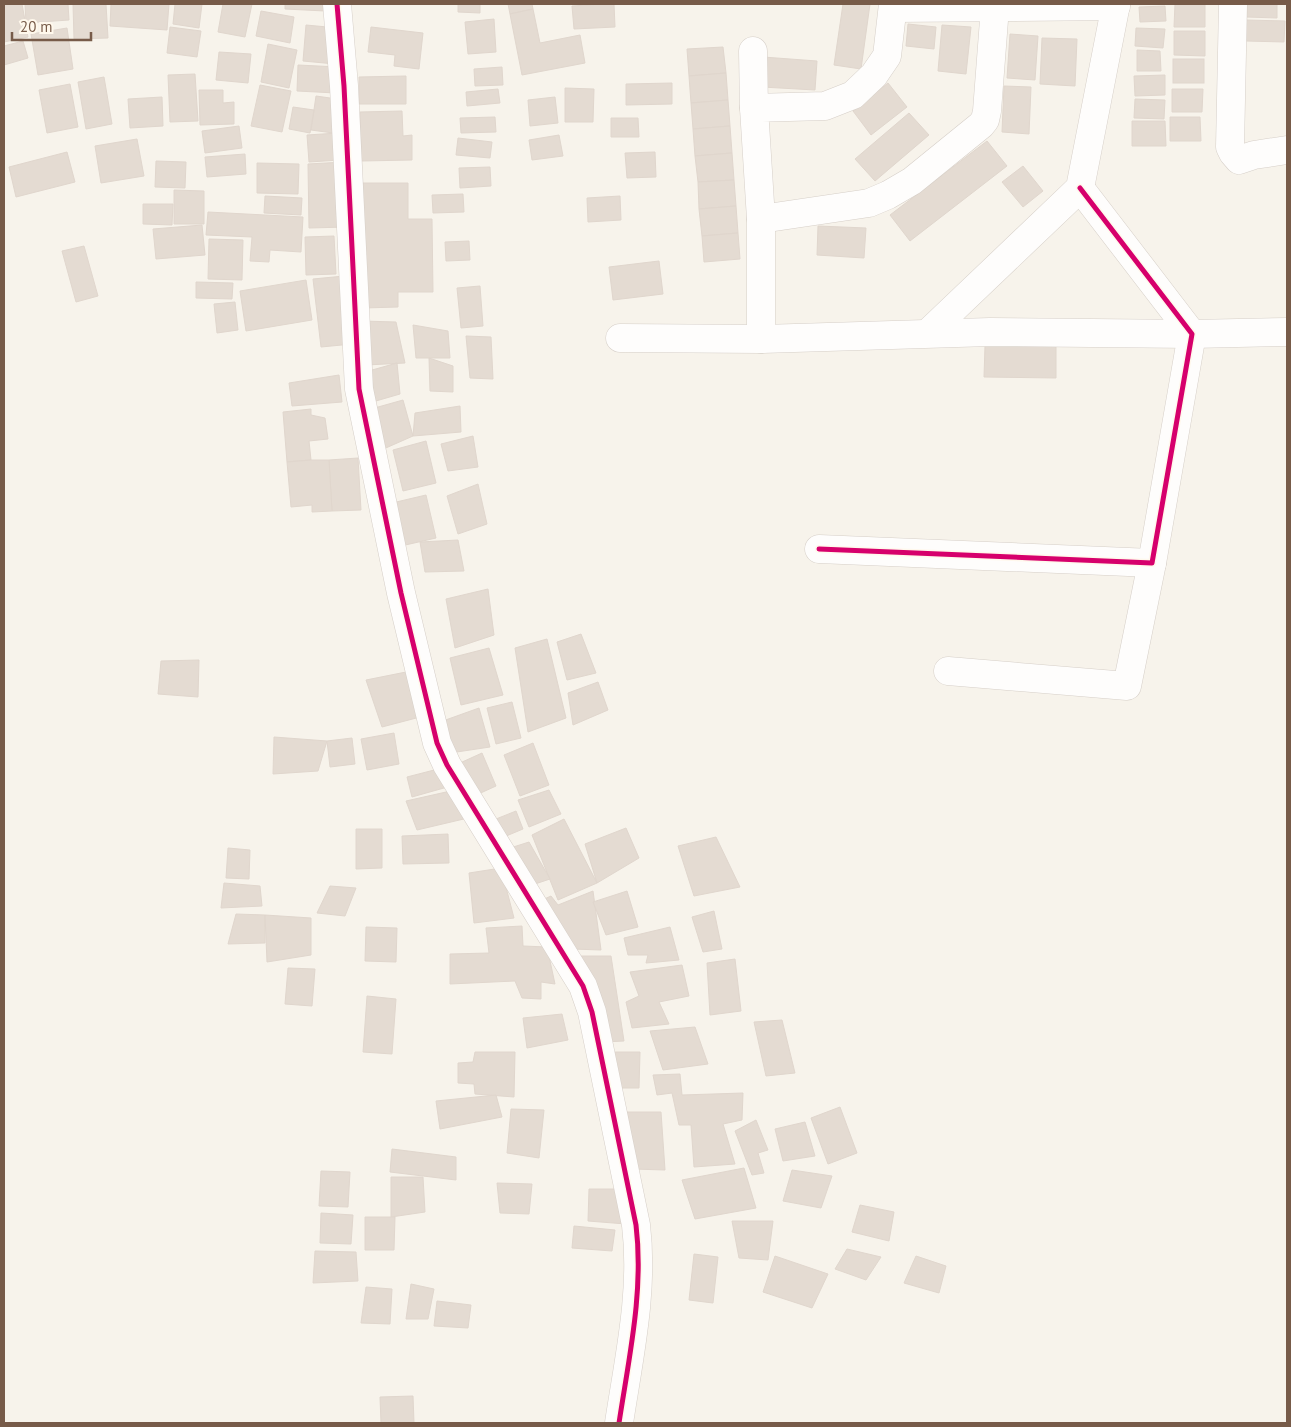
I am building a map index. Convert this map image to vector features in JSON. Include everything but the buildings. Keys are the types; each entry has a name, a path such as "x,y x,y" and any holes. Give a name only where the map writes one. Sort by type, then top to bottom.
{"street":[{"path":"337,4 344,86 359,389 401,593 437,742 447,765 583,986 592,1012 636,1225 639,1250 639,1280 619,1423"},
{"path":"1233,4 1230,147 1232,153 1239,160 1254,155 1287,150"},
{"path":"754,108 825,106 853,95 874,75 887,56 893,6 1116,5 1080,188 928,333"},
{"path":"761,219 875,201 912,181 981,125 985,120 987,111 995,7"},
{"path":"753,51 754,108 761,219 761,339"},
{"path":"948,671 1128,686 1152,563 1192,334 1080,188"},
{"path":"620,338 761,339 1000,332 1192,334 1287,332"},
{"path":"819,549 1152,563"}],"cycle path":[{"path":"337,4 344,86 359,389 401,593 437,743 447,765 583,986 592,1012 636,1225 638,1250 637,1299 619,1423"},
{"path":"819,549 1152,563 1192,334 1080,188"}]}
